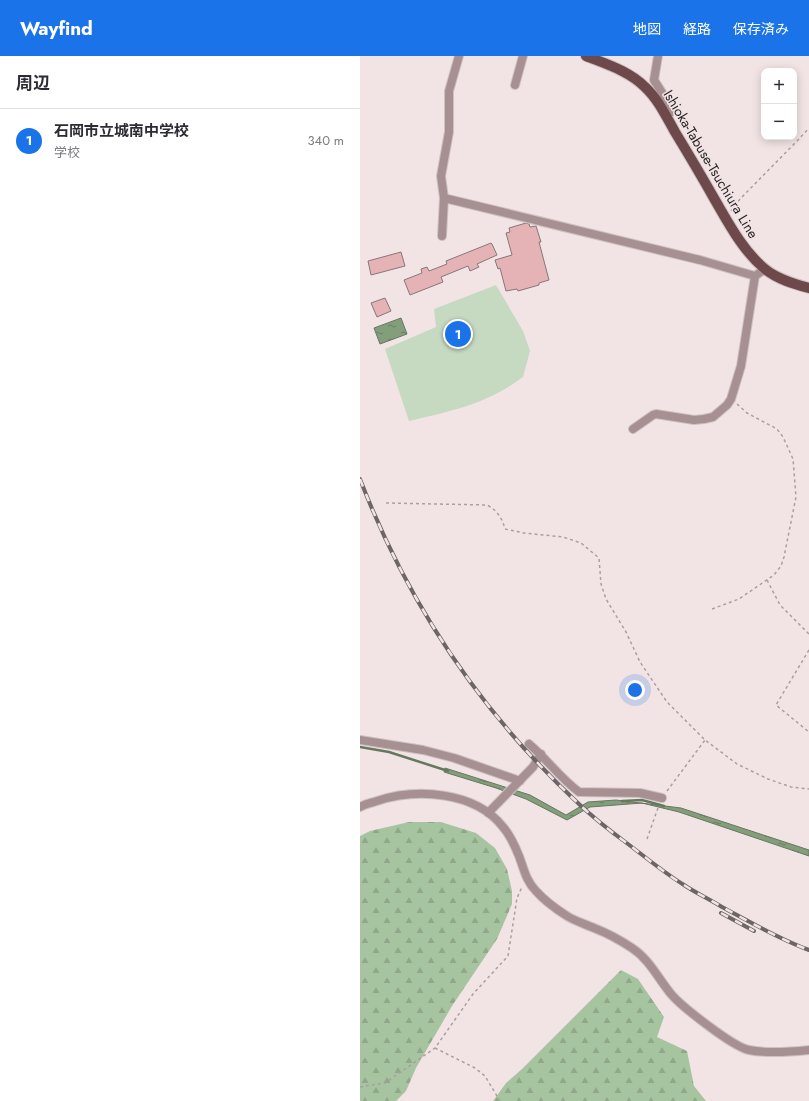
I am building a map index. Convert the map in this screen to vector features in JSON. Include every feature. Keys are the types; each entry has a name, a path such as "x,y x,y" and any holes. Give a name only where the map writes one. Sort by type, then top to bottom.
{"main road":[{"name":"Ishioka-Tabuse-Tsuchiura Line","path":"586,56 622,71 634,78 651,93 666,115 726,218 746,249 765,268 787,281 809,288"}],"street":[{"path":"442,236 444,198 441,176 449,132 449,91 459,56"},
{"path":"515,85 523,56"},
{"path":"658,56 654,80 671,107 670,113 666,115"},
{"path":"444,198 700,260 755,276"},
{"path":"633,430 656,414 694,420 709,418 720,412 731,399 745,347 751,295 755,276 765,268"},
{"path":"360,740 423,750 454,758 518,782"},
{"path":"529,744 541,754 571,787 579,792 640,792 662,798"},
{"path":"488,813 533,767 541,754"},
{"path":"360,807 387,798 412,794 444,795 461,800 488,813 504,827 519,855 526,878 537,892 567,916 597,929 633,948 647,961 672,995 696,1016 737,1046 748,1050 778,1052 809,1050"}],"path":[{"path":"726,218 740,200 809,128"},
{"path":"712,609 739,599 774,575 781,566 796,497 794,459 783,437 777,429 747,413 731,399"},
{"path":"386,503 482,504 494,509 502,520 505,529 524,533 563,537 581,543 598,558 601,584 606,599 626,632 640,662 667,702 705,740 737,764 768,779 791,787 809,789"},
{"path":"767,580 780,604 809,634"},
{"path":"809,650 776,705 809,732"},
{"path":"647,839 662,798 705,740"},
{"path":"360,1087 385,1083 435,1048 473,994 508,956 518,898 526,878"},
{"path":"435,1048 475,1068 485,1076 500,1101"}],"shaded area":[{"path":"496,285 523,331 530,351 523,377 496,394 482,400 454,410 409,421 385,349 436,327 434,309"}],"green space":[{"path":"409,822 441,822 476,833 495,848 507,869 512,891 512,904 497,939 452,1006 416,1068 406,1091 396,1101 360,1101 360,836 370,831"},
{"path":"621,970 638,979 664,1017 657,1037 687,1051 694,1086 706,1101 493,1101 506,1083 522,1069"}],"water":[{"path":"401,318 407,334 380,344 374,328"},
{"path":"445,768 530,795 566,815 588,802 616,800 641,803 590,807 567,820 526,799 444,772"},
{"path":"644,803 681,808 809,850 809,856 679,812"}],"building":[{"path":"526,223 529,224 530,227 536,226 549,280 539,283 539,285 518,291 517,289 506,291 500,268 498,269 495,260 512,255 506,233 510,232 509,228"},
{"path":"491,243 497,255 477,264 479,267 470,271 468,266 441,277 443,282 410,295 404,280 422,273 421,269 427,267 429,271 447,264 446,261"},
{"path":"401,252 405,266 371,275 368,261"},
{"path":"385,298 391,311 377,317 371,303"}],"waterway":[{"path":"360,747 389,752 448,771"},
{"path":"622,801 642,800 664,806"}],"railway":[{"path":"360,479 379,525 401,570 451,655 480,695 544,770 596,819 676,880 754,924 787,941 809,950"},
{"path":"721,913 754,931"}],"place":[{"name":"石岡市立城南中学校","path":"458,334"}]}
